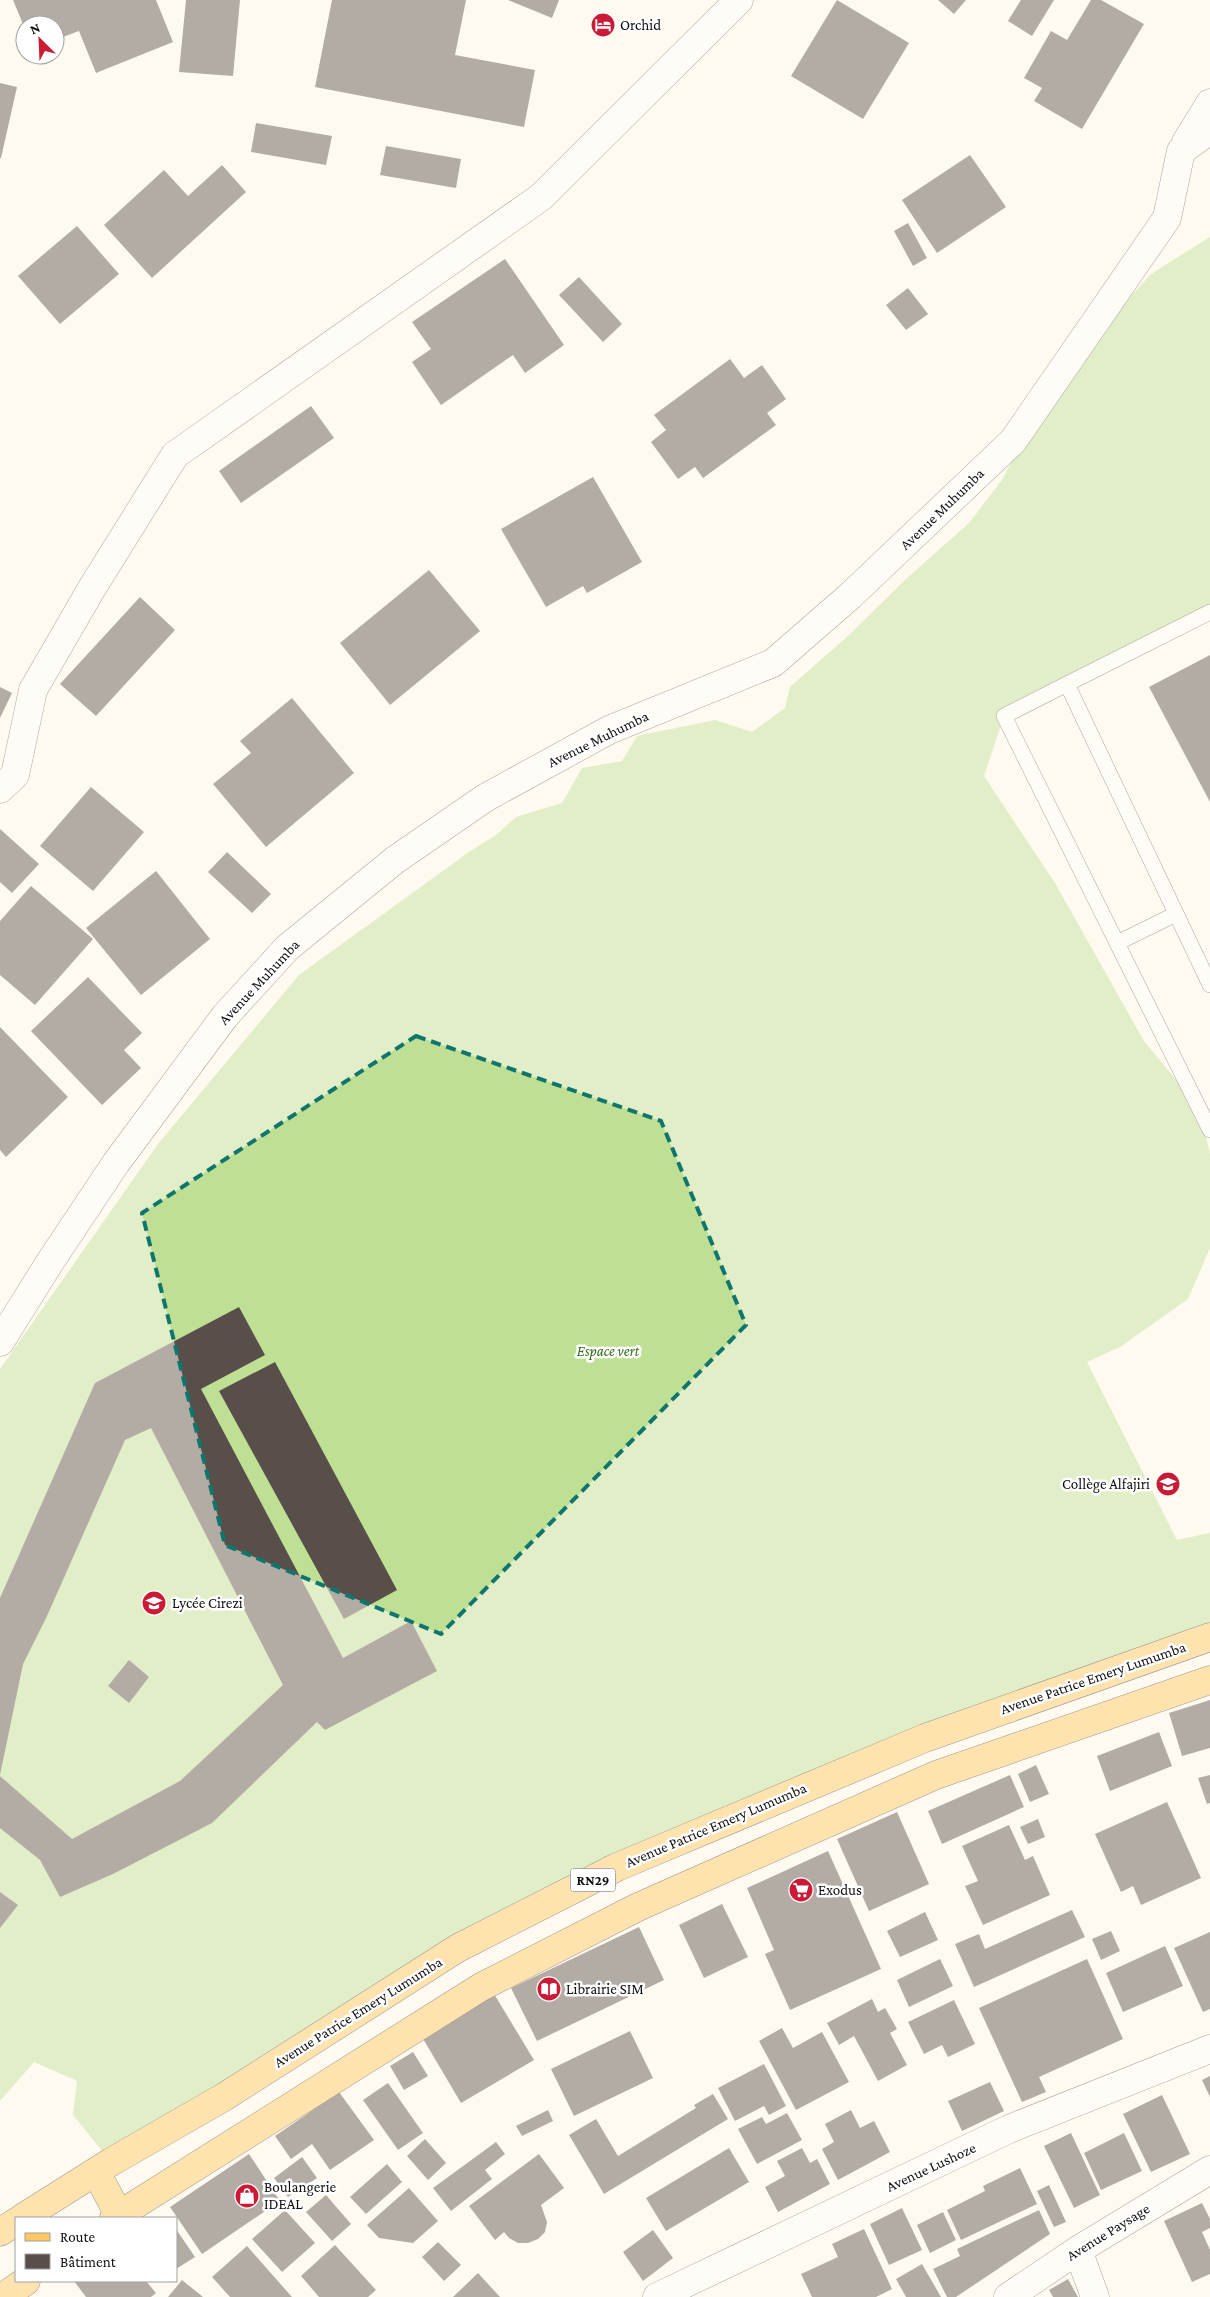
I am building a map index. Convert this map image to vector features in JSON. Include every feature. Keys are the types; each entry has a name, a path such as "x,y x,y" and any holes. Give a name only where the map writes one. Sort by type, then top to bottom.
{"main road":[{"name":"Avenue Patrice Emery Lumumba","path":"24,2217 224,2096 458,1948 617,1867 925,1738 1210,1637"},
{"path":"96,2172 117,2217 481,1987 638,1907 936,1776 1210,1680"},
{"path":"0,2232 15,2223"},
{"path":"3,2297 25,2282"}],"street":[{"path":"0,789 15,775 33,690 92,588 175,456 541,197 739,0"},
{"name":"Avenue Muhumba","path":"0,1342 50,1262 128,1147 225,1016 287,948 395,860 485,798 609,730 773,663 850,596 1013,441 1167,218 1181,151 1210,103"},
{"path":"1181,151 1210,130"},
{"name":"Avenue Lushoze","path":"658,2297 1009,2129 1210,2049"},
{"name":"Avenue Paysage","path":"1008,2297 1078,2250 1210,2170"},
{"path":"1078,2250 1095,2297"}],"lane":[{"path":"1210,612 1004,716 1210,1130"},
{"path":"1067,684 1210,985"},
{"path":"1117,943 1176,914"}],"highlighted area":[{"path":"416,1036 661,1121 746,1325 441,1634 225,1545 142,1213"}],"green space":[{"name":"Espace vert","path":"1210,237 1210,605 1004,716 984,776 1055,883 1144,1041 1200,1109 1210,1154 1210,1248 1188,1299 1120,1347 1087,1362 1177,1540 1210,1533 1210,1637 651,1853 111,2162 73,2115 77,2081 34,2062 0,2101 0,1369 158,1144 299,975 469,852 496,835 516,817 562,803 582,768 622,761 637,736 715,720 752,732 785,708 790,687 849,635 906,579 969,523 1002,480 1055,379 1151,274"}],"building":[{"path":"13,0 156,0 173,42 96,73 79,31 65,36 65,15 19,15"},
{"path":"186,0 240,0 233,76 179,72"},
{"path":"332,0 466,0 455,55 535,70 524,127 315,87"},
{"path":"508,0 559,0 552,18"},
{"path":"837,0 909,43 863,119 791,76"},
{"path":"938,0 966,0 954,14"},
{"path":"1021,0 1054,0 1032,36 1008,21"},
{"path":"1091,0 1101,0 1144,24 1082,129 1034,101 1042,88 1024,78 1051,31 1067,40"},
{"path":"0,83 17,87 1,158 0,158"},
{"path":"256,123 332,136 326,165 251,152"},
{"path":"386,146 461,159 456,188 380,175"},
{"path":"970,155 1006,207 937,253 902,200"},
{"path":"222,165 246,192 152,278 104,225 164,170 188,196"},
{"path":"908,223 927,258 913,266 894,231"},
{"path":"77,226 119,274 60,324 18,276"},
{"path":"505,259 564,345 525,373 513,355 441,405 412,362 431,349 412,322"},
{"path":"579,277 622,324 603,342 559,295"},
{"path":"908,288 928,314 906,330 886,305"},
{"path":"730,359 744,378 762,365 786,399 767,413 776,425 703,478 695,467 678,479 651,442 666,430 654,415"},
{"path":"311,406 334,438 241,503 219,471"},
{"path":"593,477 642,562 587,593 583,586 546,607 501,529"},
{"path":"429,570 480,631 390,705 340,643"},
{"path":"140,597 175,630 96,716 60,684"},
{"path":"1210,655 1210,802 1149,687"},
{"path":"0,687 12,693 0,718"},
{"path":"292,698 354,773 266,847 213,784 251,753 240,741"},
{"path":"91,787 144,832 93,891 40,846"},
{"path":"0,829 39,864 12,893 0,882"},
{"path":"227,852 271,894 252,913 208,872"},
{"path":"156,871 210,939 141,995 86,928"},
{"path":"31,886 93,939 35,1005 0,975 0,921"},
{"path":"88,977 142,1033 124,1050 141,1068 102,1105 31,1031"},
{"path":"0,1027 68,1097 6,1157 0,1150"},
{"path":"239,1307 265,1355 201,1389 343,1658 411,1621 437,1671 325,1730 317,1722 212,1823 113,1874 60,1897 40,1860 0,1828 0,1776 72,1839 180,1781 283,1685 151,1428 125,1440 47,1616 23,1664 0,1775 0,1598 95,1383"},
{"path":"275,1362 397,1590 344,1619 219,1391"},
{"path":"129,1660 149,1677 129,1703 108,1686"},
{"path":"1210,1700 1210,1748 1182,1756 1169,1713"},
{"path":"1159,1732 1172,1766 1110,1791 1097,1756"},
{"path":"1036,1765 1049,1794 1030,1802 1018,1774"},
{"path":"1010,1775 1024,1807 942,1844 928,1811"},
{"path":"1210,1775 1210,1803 1207,1804 1198,1778"},
{"path":"1167,1802 1201,1878 1141,1905 1133,1886 1121,1892 1095,1834"},
{"path":"897,1812 929,1884 869,1911 837,1839"},
{"path":"1038,1819 1045,1837 1028,1844 1020,1827"},
{"path":"1009,1825 1025,1860 1033,1856 1050,1895 983,1925 965,1886 978,1881 962,1846"},
{"path":"828,1851 881,1969 790,2010 765,1954 774,1950 747,1888"},
{"path":"0,1892 18,1905 0,1928"},
{"path":"722,1904 748,1957 704,1978 679,1925"},
{"path":"1072,1910 1085,1937 974,1987 955,1944 979,1934 985,1949"},
{"path":"925,1912 938,1940 900,1957 887,1931"},
{"path":"639,1927 664,1980 537,2041 511,1988"},
{"path":"1111,1931 1120,1951 1101,1960 1092,1939"},
{"path":"1210,1932 1210,2009 1203,2012 1174,1948"},
{"path":"1165,1946 1183,1986 1123,2012 1106,1973"},
{"path":"940,1959 953,1986 909,2007 897,1980"},
{"path":"1087,1959 1123,2039 1039,2077 1046,2092 1022,2102 979,2008"},
{"path":"491,1989 534,2060 461,2103 419,2032"},
{"path":"872,1999 878,2012 885,2008 897,2029 890,2033 907,2065 878,2081 854,2036 839,2045 827,2023"},
{"path":"954,2000 975,2044 948,2057 942,2045 924,2054 908,2022"},
{"path":"782,2028 793,2048 822,2032 849,2082 796,2110 759,2041"},
{"path":"630,2031 653,2078 574,2116 551,2069"},
{"path":"413,2052 428,2076 404,2090 390,2066"},
{"path":"764,2064 786,2106 769,2115 764,2106 735,2121 718,2088"},
{"path":"1210,2076 1210,2097 1202,2080"},
{"path":"990,2082 1004,2111 962,2131 948,2101"},
{"path":"388,2083 423,2133 398,2150 363,2100"},
{"path":"339,2092 374,2140 330,2170 312,2144 291,2159 275,2136"},
{"path":"713,2094 728,2119 604,2194 569,2135 596,2119 618,2156 696,2108 694,2105"},
{"path":"1162,2095 1190,2154 1151,2172 1123,2114"},
{"path":"548,2110 553,2121 522,2136 516,2126"},
{"path":"851,2110 860,2128 874,2121 890,2152 838,2180 822,2149 834,2142 825,2124"},
{"path":"787,2113 802,2140 757,2164 738,2129 762,2117 766,2124"},
{"path":"1071,2133 1100,2195 1074,2208 1044,2146"},
{"path":"1124,2133 1142,2171 1101,2190 1084,2153"},
{"path":"425,2139 446,2163 428,2180 407,2156"},
{"path":"496,2142 505,2154 485,2170 492,2179 451,2211 433,2188"},
{"path":"729,2148 749,2182 666,2231 646,2198"},
{"path":"802,2148 810,2163 817,2159 830,2184 778,2212 765,2187 785,2176 777,2161"},
{"path":"249,2154 280,2201 202,2254 170,2207"},
{"path":"539,2154 564,2188 541,2205 547,2222 545,2232 538,2239 528,2243 518,2243 509,2238 504,2232 495,2240 469,2206"},
{"path":"302,2157 317,2178 288,2197 274,2178"},
{"path":"387,2164 402,2182 366,2214 350,2197"},
{"path":"1020,2168 1037,2204 961,2240 947,2210 985,2191 983,2186"},
{"path":"1049,2185 1066,2222 1054,2227 1037,2191"},
{"path":"409,2188 438,2221 413,2243 379,2238 367,2225"},
{"path":"326,2195 351,2224 332,2241 306,2212"},
{"path":"1202,2203 1210,2219 1210,2228 1202,2232 1210,2250 1210,2274 1192,2282 1164,2221"},
{"path":"902,2208 922,2250 889,2265 870,2224"},
{"path":"285,2210 315,2243 282,2272 252,2239"},
{"path":"1039,2210 1050,2234 956,2297 947,2297 933,2269 960,2256 957,2249"},
{"path":"943,2212 956,2240 930,2253 917,2225"},
{"path":"864,2229 892,2289 876,2297 812,2297 801,2274 838,2257 832,2244"},
{"path":"653,2230 673,2258 643,2281 623,2252"},
{"path":"178,2232 195,2257 178,2268"},
{"path":"438,2242 461,2265 444,2281 422,2257"},
{"path":"335,2245 376,2290 368,2297 319,2297 301,2276"},
{"path":"247,2246 292,2297 230,2297 212,2277"},
{"path":"922,2264 941,2297 906,2297 896,2279"},
{"path":"478,2273 500,2297 453,2297"},
{"path":"1068,2279 1078,2297 1053,2297 1049,2290"},
{"path":"182,2280 203,2297 168,2297"},
{"path":"75,2282 147,2282 156,2293 151,2297 86,2297"}],"place":[{"name":"Orchid","path":"603,25"},
{"name":"Collège Alfajiri","path":"1168,1484"},
{"name":"Lycée Cirezi","path":"154,1603"},
{"name":"Exodus","path":"801,1890"},
{"name":"Librairie SIM","path":"549,1989"},
{"name":"Boulangerie IDEAL","path":"247,2196"}]}
